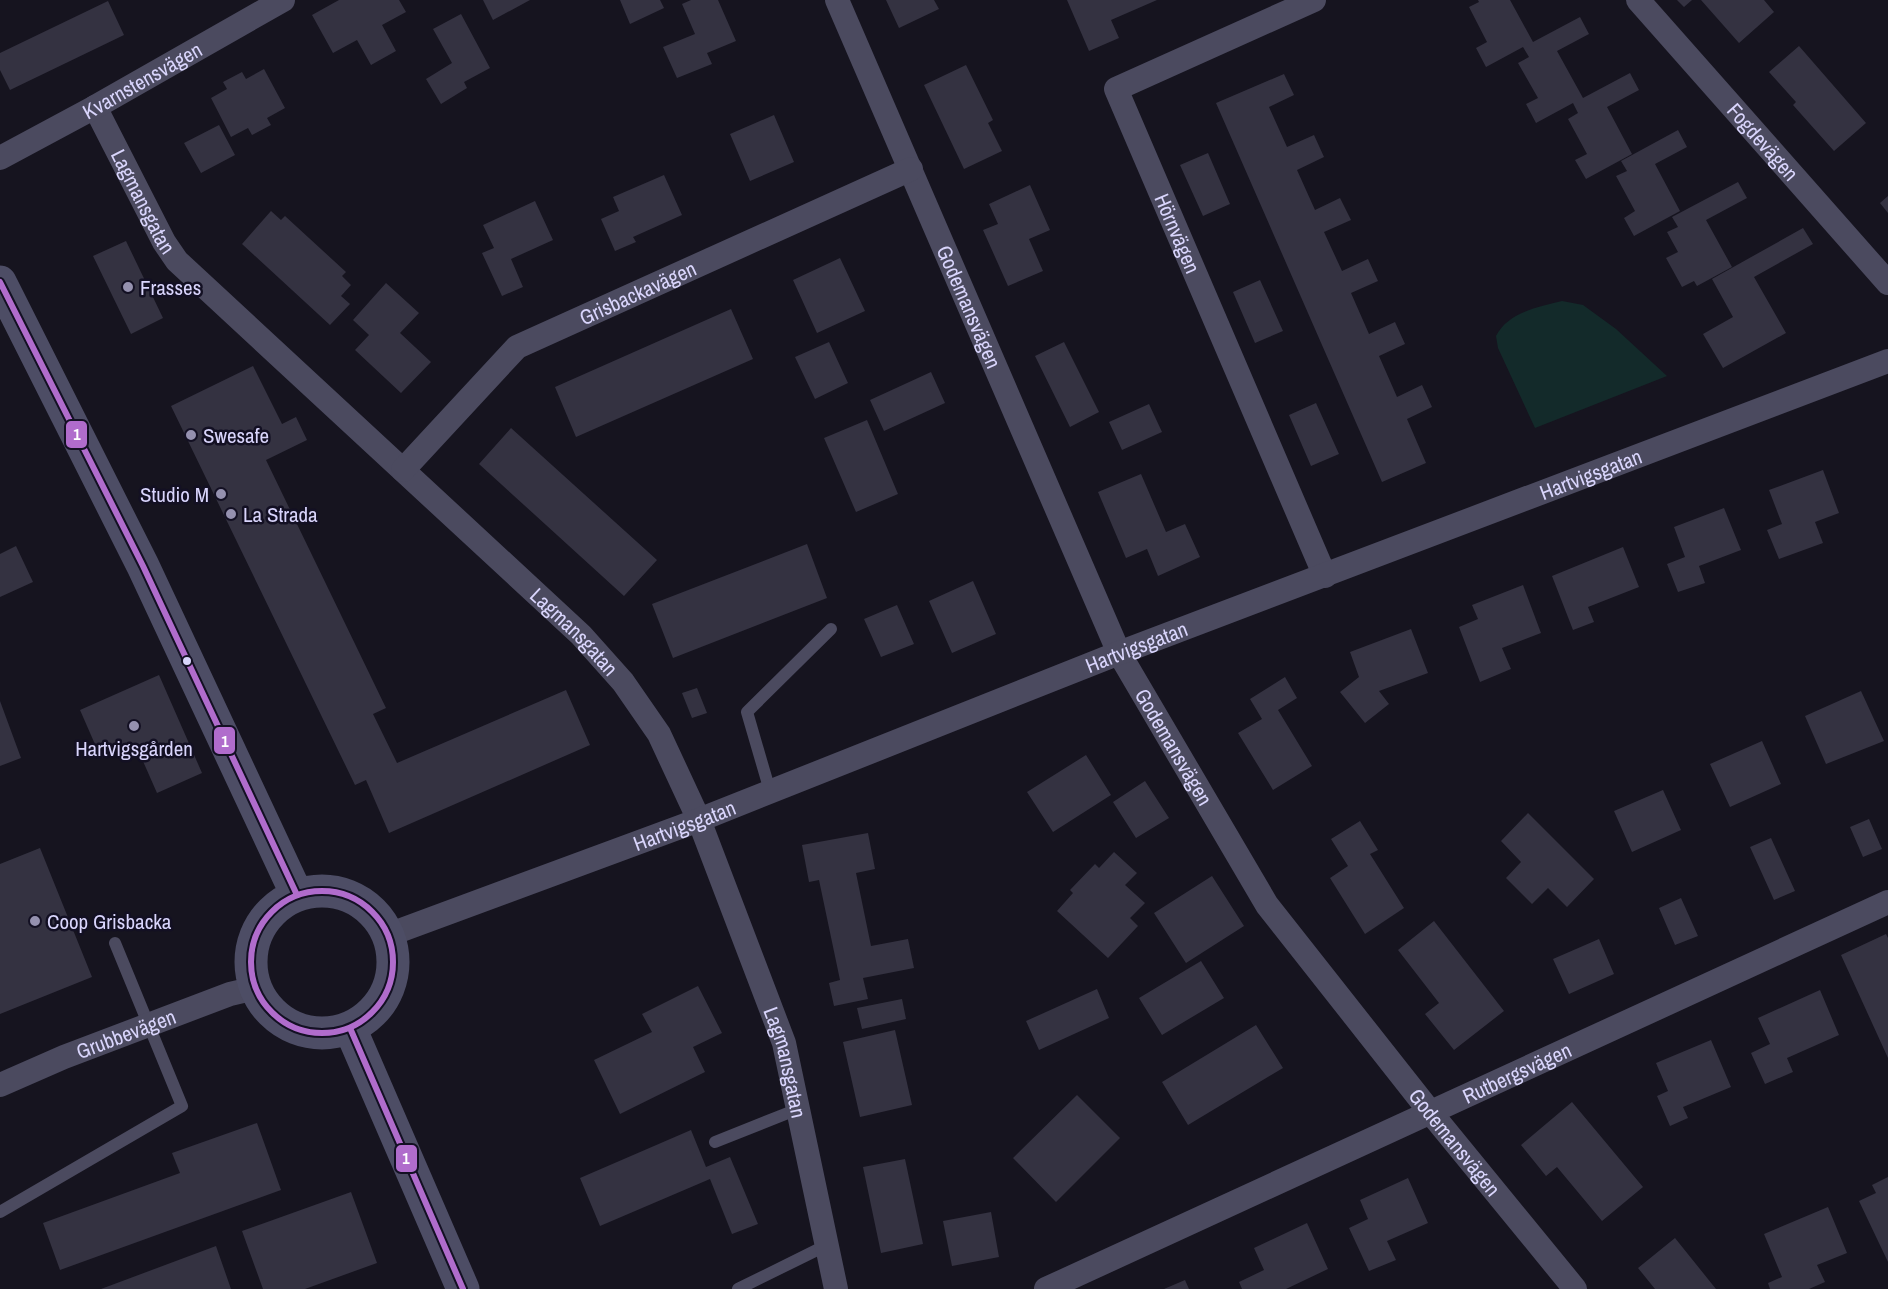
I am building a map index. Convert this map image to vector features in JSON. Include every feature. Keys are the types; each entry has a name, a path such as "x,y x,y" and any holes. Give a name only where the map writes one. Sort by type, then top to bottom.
{"street":[{"name":"Kvarnstensvägen","path":"0,158 283,0"},
{"name":"Godemansvägen","path":"837,0 1119,653 1267,905 1431,1113 1575,1289"},
{"name":"Hörnvägen","path":"1314,0 1116,89 1325,576"},
{"name":"Fogdevägen","path":"1638,0 1888,283"},
{"name":"Lagmansgatan","path":"95,107 164,242 177,261 581,635 623,682 659,734 699,820 784,1043 837,1289"},
{"name":"Grisbackavägen","path":"403,470 517,347 911,169"},
{"path":"0,282 148,577 297,895"},
{"name":"Hartvigsgatan","path":"388,935 699,820 1119,653 1888,361"},
{"path":"324,890 351,896 373,912 388,935 393,962 388,989 373,1012 350,1028 322,1033 294,1028 271,1012 256,988 250,961 256,933 273,910 297,895 324,890"},
{"name":"Rutbergsvägen","path":"1046,1289 1888,902"},
{"name":"Grubbevägen","path":"0,1085 64,1057 149,1027 230,994 256,988"},
{"path":"350,1028 463,1289"}],"lane":[{"path":"770,791 747,712 831,629"},
{"path":"0,1212 182,1106 115,943"},
{"path":"715,1142 798,1109"},
{"path":"738,1289 827,1245"}],"green space":[{"path":"1562,301 1583,305 1616,329 1667,376 1535,428 1498,348 1496,336 1508,321 1516,316 1534,308"}],"building":[{"path":"339,0 399,0 406,12 382,25 396,51 371,65 357,40 333,53 312,15"},
{"path":"483,0 530,0 493,20"},
{"path":"620,0 660,0 664,8 630,24"},
{"path":"691,0 718,0 736,41 707,53 712,64 677,78 663,47 695,34 682,4"},
{"path":"886,0 934,0 939,9 899,28"},
{"path":"1067,0 1157,0 1111,20 1119,38 1089,51"},
{"path":"1478,0 1510,0 1533,42 1580,17 1589,34 1557,51 1583,98 1630,73 1639,90 1607,107 1632,154 1586,179 1575,160 1587,154 1568,119 1578,113 1573,103 1536,123 1526,104 1538,98 1518,63 1529,57 1523,47 1486,67 1476,48 1487,42 1469,7 1479,2"},
{"path":"1677,0 1692,0 1684,7"},
{"path":"1701,0 1764,0 1774,12 1739,43"},
{"path":"108,1 124,35 10,90 0,70 0,53"},
{"path":"461,14 490,68 464,82 467,88 441,104 426,79 452,63 433,29"},
{"path":"1799,46 1866,123 1834,151 1793,105 1796,102 1769,72"},
{"path":"966,65 993,120 988,123 1002,151 964,169 924,85"},
{"path":"264,69 285,108 267,118 271,125 252,135 248,128 231,137 211,98 227,89 223,82 242,72 246,79"},
{"path":"1284,74 1294,95 1269,107 1287,147 1314,135 1324,157 1297,170 1315,210 1340,198 1351,220 1324,232 1342,271 1368,259 1378,281 1351,293 1369,334 1395,322 1405,344 1379,356 1397,397 1422,385 1432,407 1407,419 1426,463 1382,482 1216,103"},
{"path":"774,115 794,162 750,181 730,134"},
{"path":"219,125 235,155 201,173 184,143"},
{"path":"1678,130 1687,147 1655,164 1680,211 1634,236 1624,218 1635,211 1616,176 1627,171 1621,161"},
{"path":"1208,153 1230,204 1203,216 1180,165"},
{"path":"664,175 682,215 633,237 636,242 615,251 601,219 619,211 613,197"},
{"path":"1738,182 1747,198 1706,220 1732,267 1697,286 1694,281 1682,287 1666,258 1678,252 1667,232 1678,227 1672,217"},
{"path":"1030,185 1050,230 1029,239 1043,271 1008,286 983,230 998,224 989,204"},
{"path":"1888,196 1888,213 1880,203"},
{"path":"535,201 553,240 511,259 523,287 502,296 482,253 494,248 483,225"},
{"path":"271,211 281,220 285,216 346,272 342,276 351,285 341,296 350,304 330,325 242,244"},
{"path":"1803,228 1813,244 1754,277 1786,333 1723,368 1703,334 1733,317 1712,279"},
{"name":"Frasses","path":"126,241 163,318 131,334 93,256"},
{"path":"840,258 865,311 817,333 793,280"},
{"path":"1260,280 1283,331 1255,343 1233,292"},
{"path":"386,283 419,313 400,333 431,362 401,393 355,350 369,335 353,320"},
{"path":"731,309 753,359 576,437 555,387"},
{"path":"829,342 848,383 815,399 795,357"},
{"path":"1064,342 1099,412 1070,427 1035,356"},
{"path":"253,366 282,424 296,417 307,440 266,460 386,708 373,714 397,763 566,690 590,745 389,833 366,780 355,785 171,406"},
{"path":"931,372 945,403 884,431 870,400"},
{"path":"1316,403 1339,454 1311,466 1289,415"},
{"path":"1149,404 1162,432 1122,450 1109,422"},
{"path":"867,420 898,494 856,512 824,438"},
{"path":"511,428 657,560 624,596 479,464"},
{"path":"1823,470 1839,513 1815,522 1823,543 1779,559 1767,530 1782,524 1769,490"},
{"path":"1141,474 1166,532 1185,524 1200,557 1158,576 1147,549 1126,558 1098,492"},
{"path":"1724,508 1741,550 1699,566 1705,583 1678,592 1667,564 1685,557 1674,527"},
{"path":"807,544 827,598 673,658 652,604"},
{"path":"16,546 33,582 0,597 0,554"},
{"path":"1623,547 1639,587 1588,607 1594,622 1573,630 1552,576"},
{"path":"973,581 996,634 952,653 929,601"},
{"path":"1523,585 1541,633 1502,648 1511,669 1480,682 1459,627 1478,619 1472,605"},
{"path":"897,605 914,644 881,657 864,619"},
{"path":"1411,629 1428,673 1379,691 1389,704 1365,723 1340,692 1359,677 1350,652"},
{"name":"Hartvigsgården","path":"159,675 202,773 157,793 135,743 101,758 80,710"},
{"path":"1285,677 1297,698 1278,710 1312,766 1273,790 1238,733 1262,719 1250,699"},
{"path":"697,688 707,713 692,718 682,693"},
{"path":"1861,691 1884,741 1826,764 1805,716"},
{"path":"0,701 21,758 0,766"},
{"path":"1762,741 1781,784 1730,807 1710,764"},
{"path":"1086,755 1111,795 1053,832 1027,792"},
{"path":"1145,781 1169,818 1136,838 1113,802"},
{"path":"1663,790 1681,830 1632,852 1614,811"},
{"path":"1528,813 1594,879 1567,907 1548,888 1532,904 1506,878 1521,862 1501,841"},
{"path":"1869,819 1882,849 1863,857 1850,827"},
{"path":"1360,821 1378,850 1370,854 1404,908 1365,934 1330,878 1348,866 1331,839"},
{"path":"868,833 875,869 856,873 871,946 908,939 914,968 863,978 868,999 834,1006 829,983 840,980 819,880 809,882 802,845"},
{"path":"1771,838 1795,891 1774,900 1750,847"},
{"name":"Coop Grisbacka","path":"40,848 92,977 0,1014 0,864"},
{"path":"1114,852 1137,873 1125,885 1145,903 1130,918 1138,926 1108,958 1057,911 1073,893 1070,890 1095,864 1099,868"},
{"path":"1212,876 1244,926 1186,963 1154,913"},
{"path":"1681,898 1698,936 1675,945 1659,908"},
{"path":"1434,921 1504,1011 1454,1050 1425,1014 1439,1003 1398,950"},
{"path":"1886,934 1888,938 1888,1058 1841,955"},
{"path":"1599,939 1614,974 1569,994 1553,959"},
{"path":"1201,961 1224,998 1162,1035 1139,998"},
{"path":"698,986 722,1033 693,1047 705,1072 620,1114 594,1060 652,1032 642,1014"},
{"path":"1097,989 1109,1018 1039,1050 1026,1021"},
{"path":"1820,990 1839,1035 1787,1058 1793,1072 1765,1084 1751,1053 1770,1044 1758,1018"},
{"path":"902,999 906,1019 862,1029 857,1008"},
{"path":"1256,1025 1283,1068 1188,1125 1162,1082"},
{"path":"895,1030 912,1105 860,1117 843,1042"},
{"path":"1711,1040 1731,1087 1683,1107 1688,1118 1670,1126 1657,1096 1668,1091 1656,1063"},
{"path":"1077,1095 1120,1138 1056,1202 1013,1158"},
{"path":"1572,1102 1643,1187 1602,1221 1557,1167 1546,1176 1521,1145"},
{"path":"257,1123 281,1190 60,1270 43,1223 180,1173 172,1153"},
{"path":"691,1130 706,1167 730,1157 758,1224 732,1234 710,1179 600,1226 580,1178"},
{"path":"905,1159 923,1244 881,1253 863,1167"},
{"path":"1888,1177 1888,1262 1859,1201 1876,1193 1872,1185"},
{"path":"1408,1178 1428,1223 1387,1241 1396,1260 1369,1271 1349,1228 1368,1219 1360,1200"},
{"path":"351,1192 377,1263 305,1289 263,1289 242,1231"},
{"path":"1828,1207 1847,1253 1817,1265 1825,1282 1809,1289 1770,1289 1768,1283 1782,1277 1764,1234"},
{"path":"991,1212 999,1257 952,1266 943,1221"},
{"path":"1307,1223 1328,1269 1286,1289 1242,1289 1239,1282 1264,1270 1254,1248"},
{"path":"1675,1238 1716,1289 1655,1289 1638,1268"},
{"path":"216,1246 231,1289 101,1289"},
{"path":"1185,1280 1189,1289 1164,1289"}],"transit line":[{"name":"1","path":"0,282 143,566 297,895"},
{"name":"1","path":"322,891 349,897 372,912 387,935 393,962 387,989 372,1012 349,1027 322,1033 295,1027 272,1012 257,989 251,962 257,935 272,912 295,897 322,891"},
{"name":"1","path":"350,1028 463,1289"}],"place":[{"name":"Frasses","path":"128,287"},
{"name":"Swesafe","path":"191,435"},
{"name":"Studio M","path":"221,494"},
{"name":"La Strada","path":"231,514"},
{"name":"Hartvigsgården","path":"134,726"},
{"name":"Coop Grisbacka","path":"35,921"}]}
